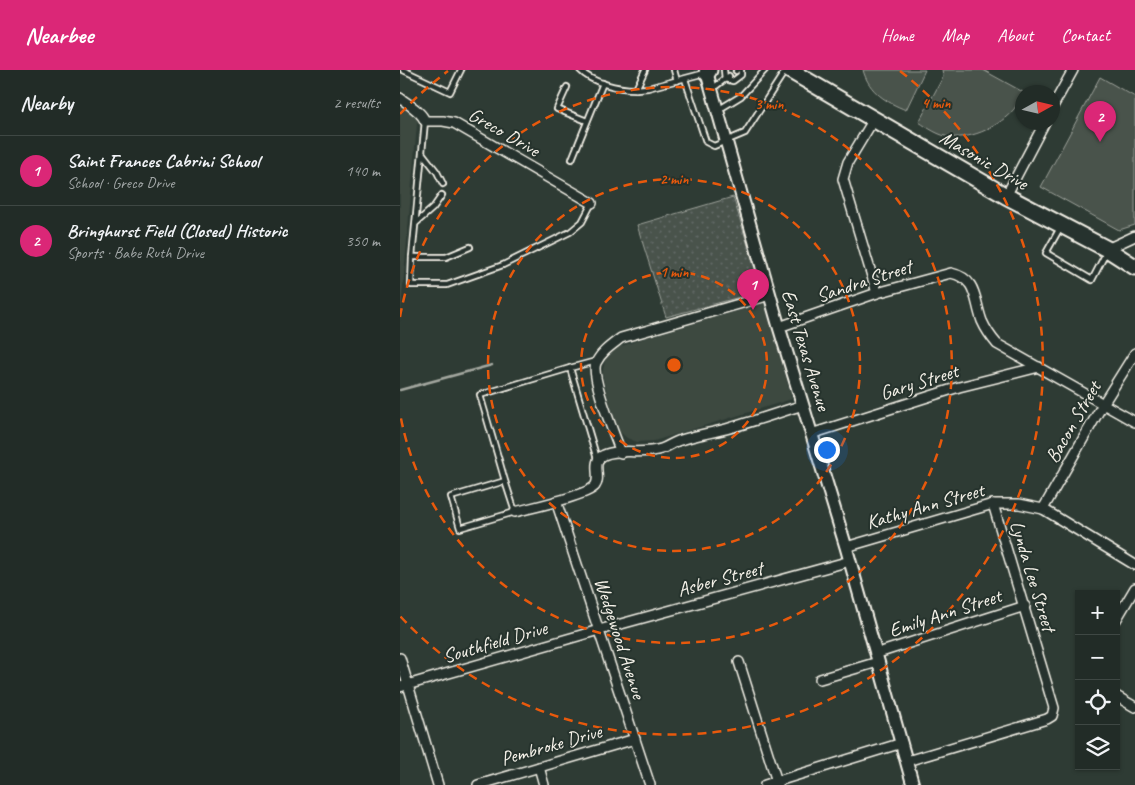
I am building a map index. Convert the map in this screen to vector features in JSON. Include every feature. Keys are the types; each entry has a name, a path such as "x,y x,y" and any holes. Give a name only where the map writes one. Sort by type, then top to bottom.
{"main road":[{"name":"Masonic Drive","path":"787,70 1006,196 1107,249 1135,267"}],"street":[{"path":"1060,94 1073,70"},
{"name":"East Texas Avenue","path":"707,71 779,327 846,547 913,785"},
{"path":"400,98 424,117 425,121"},
{"path":"874,119 848,162 844,179 877,293"},
{"name":"Greco Drive","path":"425,121 454,123 592,203"},
{"path":"1006,196 1041,130"},
{"path":"1107,249 1135,236"},
{"name":"Sandra Street","path":"779,327 877,293 951,273 965,278 972,286 982,321 988,333 997,344 1039,367"},
{"path":"621,453 596,380 597,362 604,351 621,338 770,295"},
{"name":"Bacon Street","path":"1043,509 1103,404 1135,353"},
{"path":"1039,367 1135,422"},
{"name":"Gary Street","path":"811,434 959,387 1039,367"},
{"path":"515,512 556,501 594,487 598,480 597,461 603,455 648,452 662,449 682,439 726,429 802,405"},
{"name":"Wedgewood Avenue","path":"556,501 650,785"},
{"name":"Kathy Ann Street","path":"846,547 994,504 1019,504 1043,509 1135,565"},
{"name":"Lynda Lee Street","path":"907,761 1047,720 1052,716 1054,708 994,504"},
{"name":"Asber Street","path":"599,630 850,561"},
{"path":"1120,613 1135,588"},
{"name":"Emily Ann Street","path":"820,679 1025,606"},
{"name":"Southfield Drive","path":"404,686 599,630"},
{"path":"400,658 404,686 438,785"},
{"path":"740,662 777,783"},
{"path":"1120,698 1135,706"},
{"name":"Pembroke Drive","path":"478,785 635,739"},
{"path":"765,785 777,783 902,744"},
{"path":"539,767 544,785"}],"lane":[{"path":"403,70 450,92 461,70"},
{"path":"580,70 603,83 621,89 648,88 685,79 707,71"},
{"path":"636,89 645,70"},
{"path":"674,70 677,81"},
{"path":"724,70 727,77 733,81 741,75 741,70"},
{"path":"717,111 742,96 766,70"},
{"path":"685,79 706,142 714,146 745,133 787,70"},
{"path":"711,90 727,77"},
{"path":"572,158 603,83"},
{"path":"567,87 557,109 586,121"},
{"path":"425,121 411,285 446,286 503,265 570,232 582,222 592,203"},
{"path":"423,154 443,184"},
{"path":"416,222 433,208 442,195"},
{"path":"1062,225 1046,253 1092,280 1107,249"},
{"path":"412,257 446,257 470,247"},
{"path":"505,481 451,497 460,528 515,512 480,395 570,368 597,362"},
{"path":"570,368 597,461"}],"shaded area":[{"path":"863,70 925,70 906,110 879,95 869,84"},
{"path":"942,70 983,70 1015,88 1015,107 994,126 977,134 959,137 942,135 919,122 943,77"},
{"path":"1100,77 1135,97 1135,225 1119,230 1041,187"},
{"path":"400,98 418,112 400,321"},
{"path":"733,197 762,291 666,317 637,225"},
{"path":"765,303 792,399 654,441 637,442 621,433 616,426 602,375 605,361 614,349 647,337"}],"waterway":[{"path":"400,390 492,365"}],"place":[{"name":"Bringhurst Field (Closed) Historic","path":"1100,142"},
{"name":"Saint Frances Cabrini School","path":"753,310"}]}
